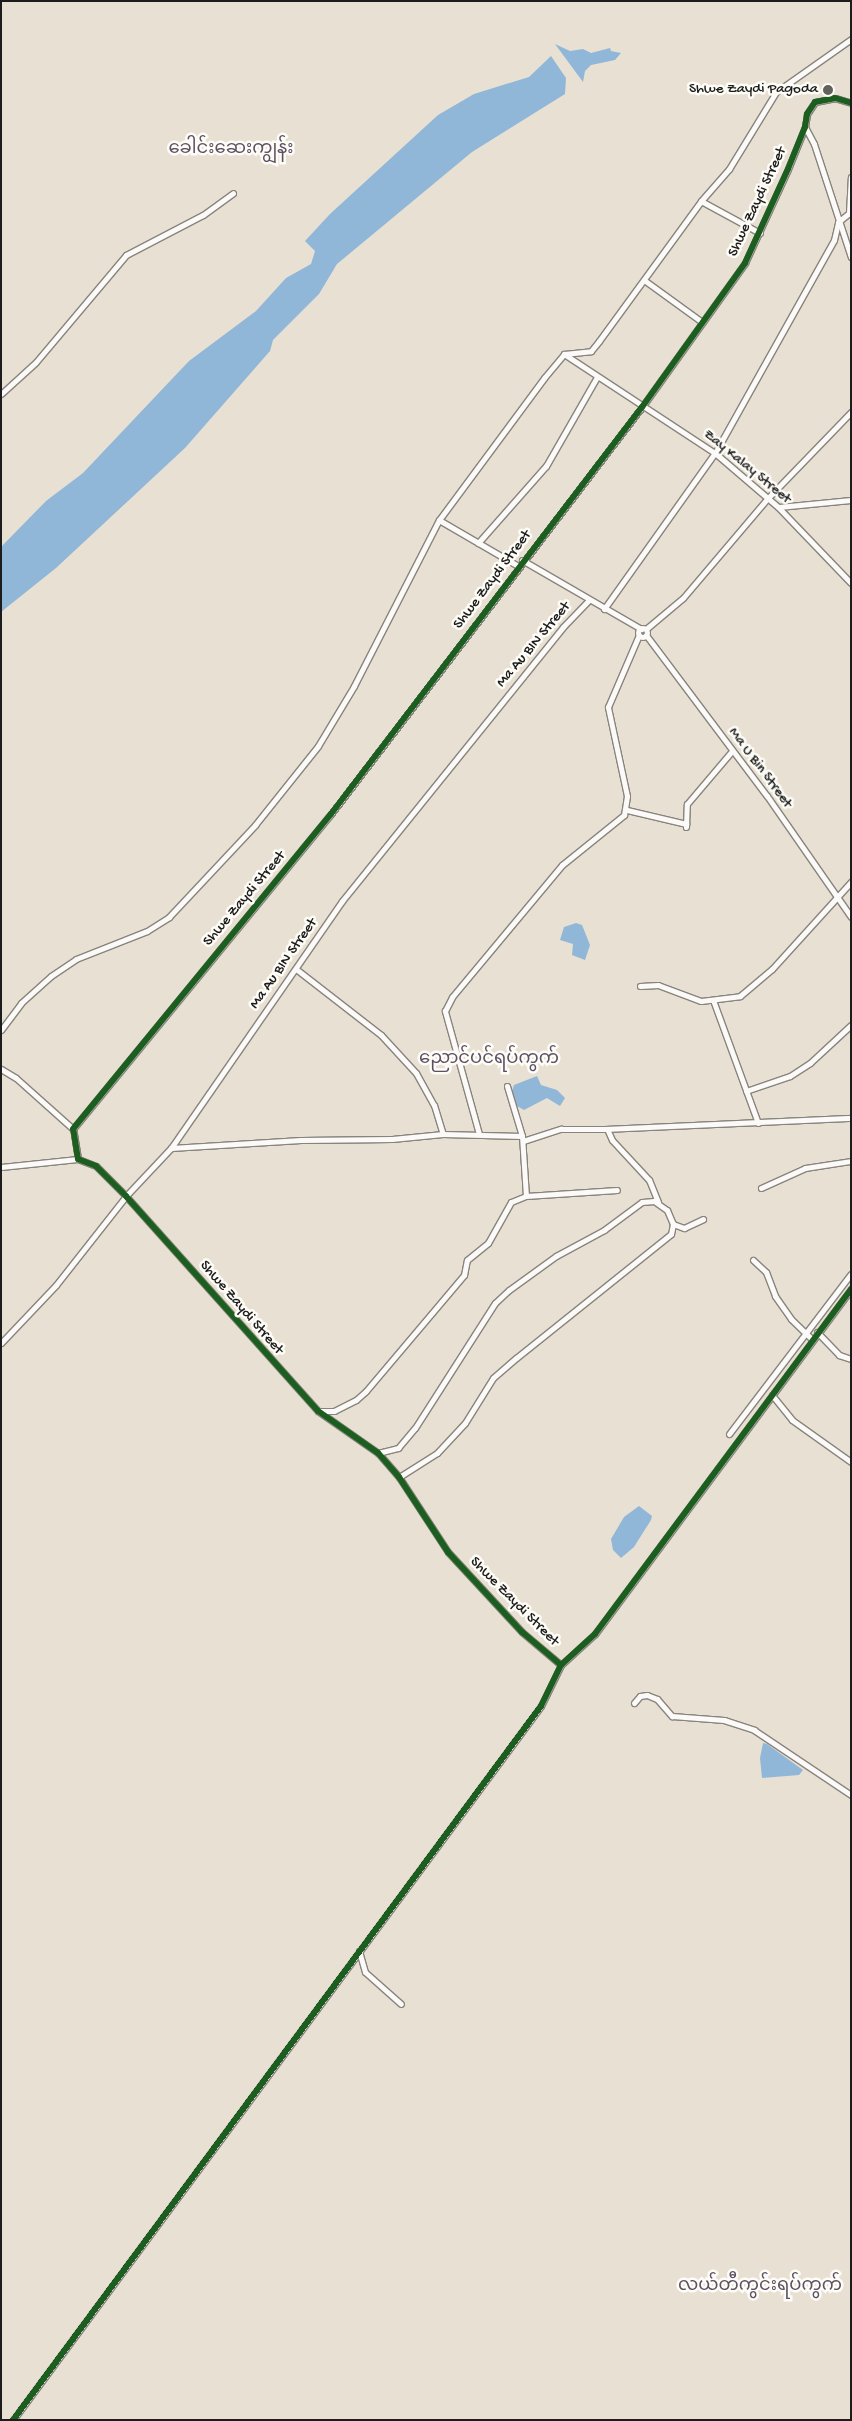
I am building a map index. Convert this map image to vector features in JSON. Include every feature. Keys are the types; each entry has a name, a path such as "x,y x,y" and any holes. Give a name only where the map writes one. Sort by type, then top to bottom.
{"street":[{"path":"1,1030 21,1003 50,976 76,959 146,931 169,918 255,825 318,746 342,709 439,520 564,354 591,351 701,201 729,169 776,92 851,39"},
{"name":"Shwe Zaydi Street","path":"73,1129 326,821 409,715 522,560 642,407 745,262 760,233 805,127 807,114 815,102 835,98 851,103"},
{"path":"805,127 814,144 851,257"},
{"path":"604,609 714,453 834,240 838,222 849,213 851,177"},
{"path":"1,394 36,362 126,255 203,215 233,194"},
{"path":"701,201 760,233"},
{"path":"644,280 702,322"},
{"name":"Zay Kalay Street","path":"564,354 714,453 778,507 851,583"},
{"path":"478,543 546,466 597,377"},
{"path":"627,810 625,786 608,707 639,636 644,629 682,598 767,499 851,412"},
{"path":"778,507 851,500"},
{"path":"439,520 518,566"},
{"path":"522,560 604,609 649,631 644,639 639,636"},
{"name":"Ma Au BIN Street","path":"1,1343 56,1285 126,1196 171,1148 359,879 563,627 589,600"},
{"name":"Ma U Bin Street","path":"646,635 732,752 767,796 835,898 851,916"},
{"path":"627,810 686,825 686,804 732,752"},
{"path":"479,1134 444,1011 447,1004 562,865 627,810"},
{"path":"640,986 658,985 701,1001 740,996 772,969 851,882"},
{"path":"296,969 381,1035 416,1073 434,1105 443,1134"},
{"path":"713,1000 758,1123"},
{"path":"746,1091 790,1076 810,1063 851,1025"},
{"path":"1,1068 16,1078 73,1129 78,1159 1,1168"},
{"path":"507,1086 522,1139 526,1196"},
{"path":"171,1148 301,1140 392,1139 443,1134 479,1134 522,1139 561,1129 607,1129 851,1118"},
{"path":"607,1129 612,1140 649,1180 658,1203"},
{"name":"Shwe Zaydi Street","path":"78,1159 96,1166 126,1196 318,1411 378,1453 399,1477 448,1552 522,1632 561,1665"},
{"path":"761,1188 805,1168 851,1161"},
{"path":"318,1411 334,1411 356,1400 366,1391 464,1275 467,1260 488,1243 507,1205 526,1196 617,1190"},
{"path":"378,1453 398,1448 415,1428 495,1303 556,1256 604,1230 642,1202 649,1200 658,1203 667,1210 673,1224 671,1234 493,1378 465,1423 437,1453 399,1477"},
{"path":"673,1224 684,1228 703,1219"},
{"path":"753,1260 766,1272 775,1296 791,1319 813,1340"},
{"path":"729,1434 805,1331 851,1274"},
{"path":"13,2420 540,1706 561,1665 595,1634 851,1288"},
{"path":"817,1332 839,1355 851,1359"},
{"path":"772,1395 792,1420 851,1462"},
{"path":"634,1703 640,1696 648,1695 657,1699 672,1716 724,1720 754,1730 851,1795"},
{"path":"359,1951 365,1972 401,2004"}],"water":[{"path":"555,44 570,51 583,49 591,53 610,48 611,51 621,53 615,60 591,65 585,71 583,82"},
{"path":"551,56 566,78 565,94 472,152 337,264 319,294 273,340 270,351 185,448 56,568 1,612 1,547 46,501 83,473 189,361 256,311 286,278 311,264 315,251 305,241 330,214 438,115 474,94 529,77"},
{"path":"576,923 582,925 590,945 585,960 572,955 573,944 560,940 564,927"},
{"path":"537,1076 541,1085 557,1090 565,1098 560,1106 547,1098 524,1110 517,1106 512,1091 514,1085"},
{"path":"639,1506 652,1516 651,1520 634,1547 621,1558 613,1550 611,1539 624,1517"},
{"path":"763,1743 803,1770 799,1775 762,1778 760,1758"}],"cycle path":[{"path":"561,1665 522,1632 448,1552 399,1477 378,1453 318,1411 126,1196 96,1166 78,1159 73,1129 331,814 642,407 745,263 788,169 805,127 807,114 815,102 835,98 851,103"},
{"path":"13,2420 541,1706 561,1665 595,1634 851,1289"}],"place":[{"name":"Shwe Zaydi Pagoda","path":"828,90"}],"district":[{"name":"ခေါင်းဆေးကျွန်း","path":"231,150"},
{"name":"ညောင်ပင်ရပ်ကွက်","path":"489,1060"},
{"name":"လယ်တီကွင်းရပ်ကွက်","path":"760,2287"}]}
